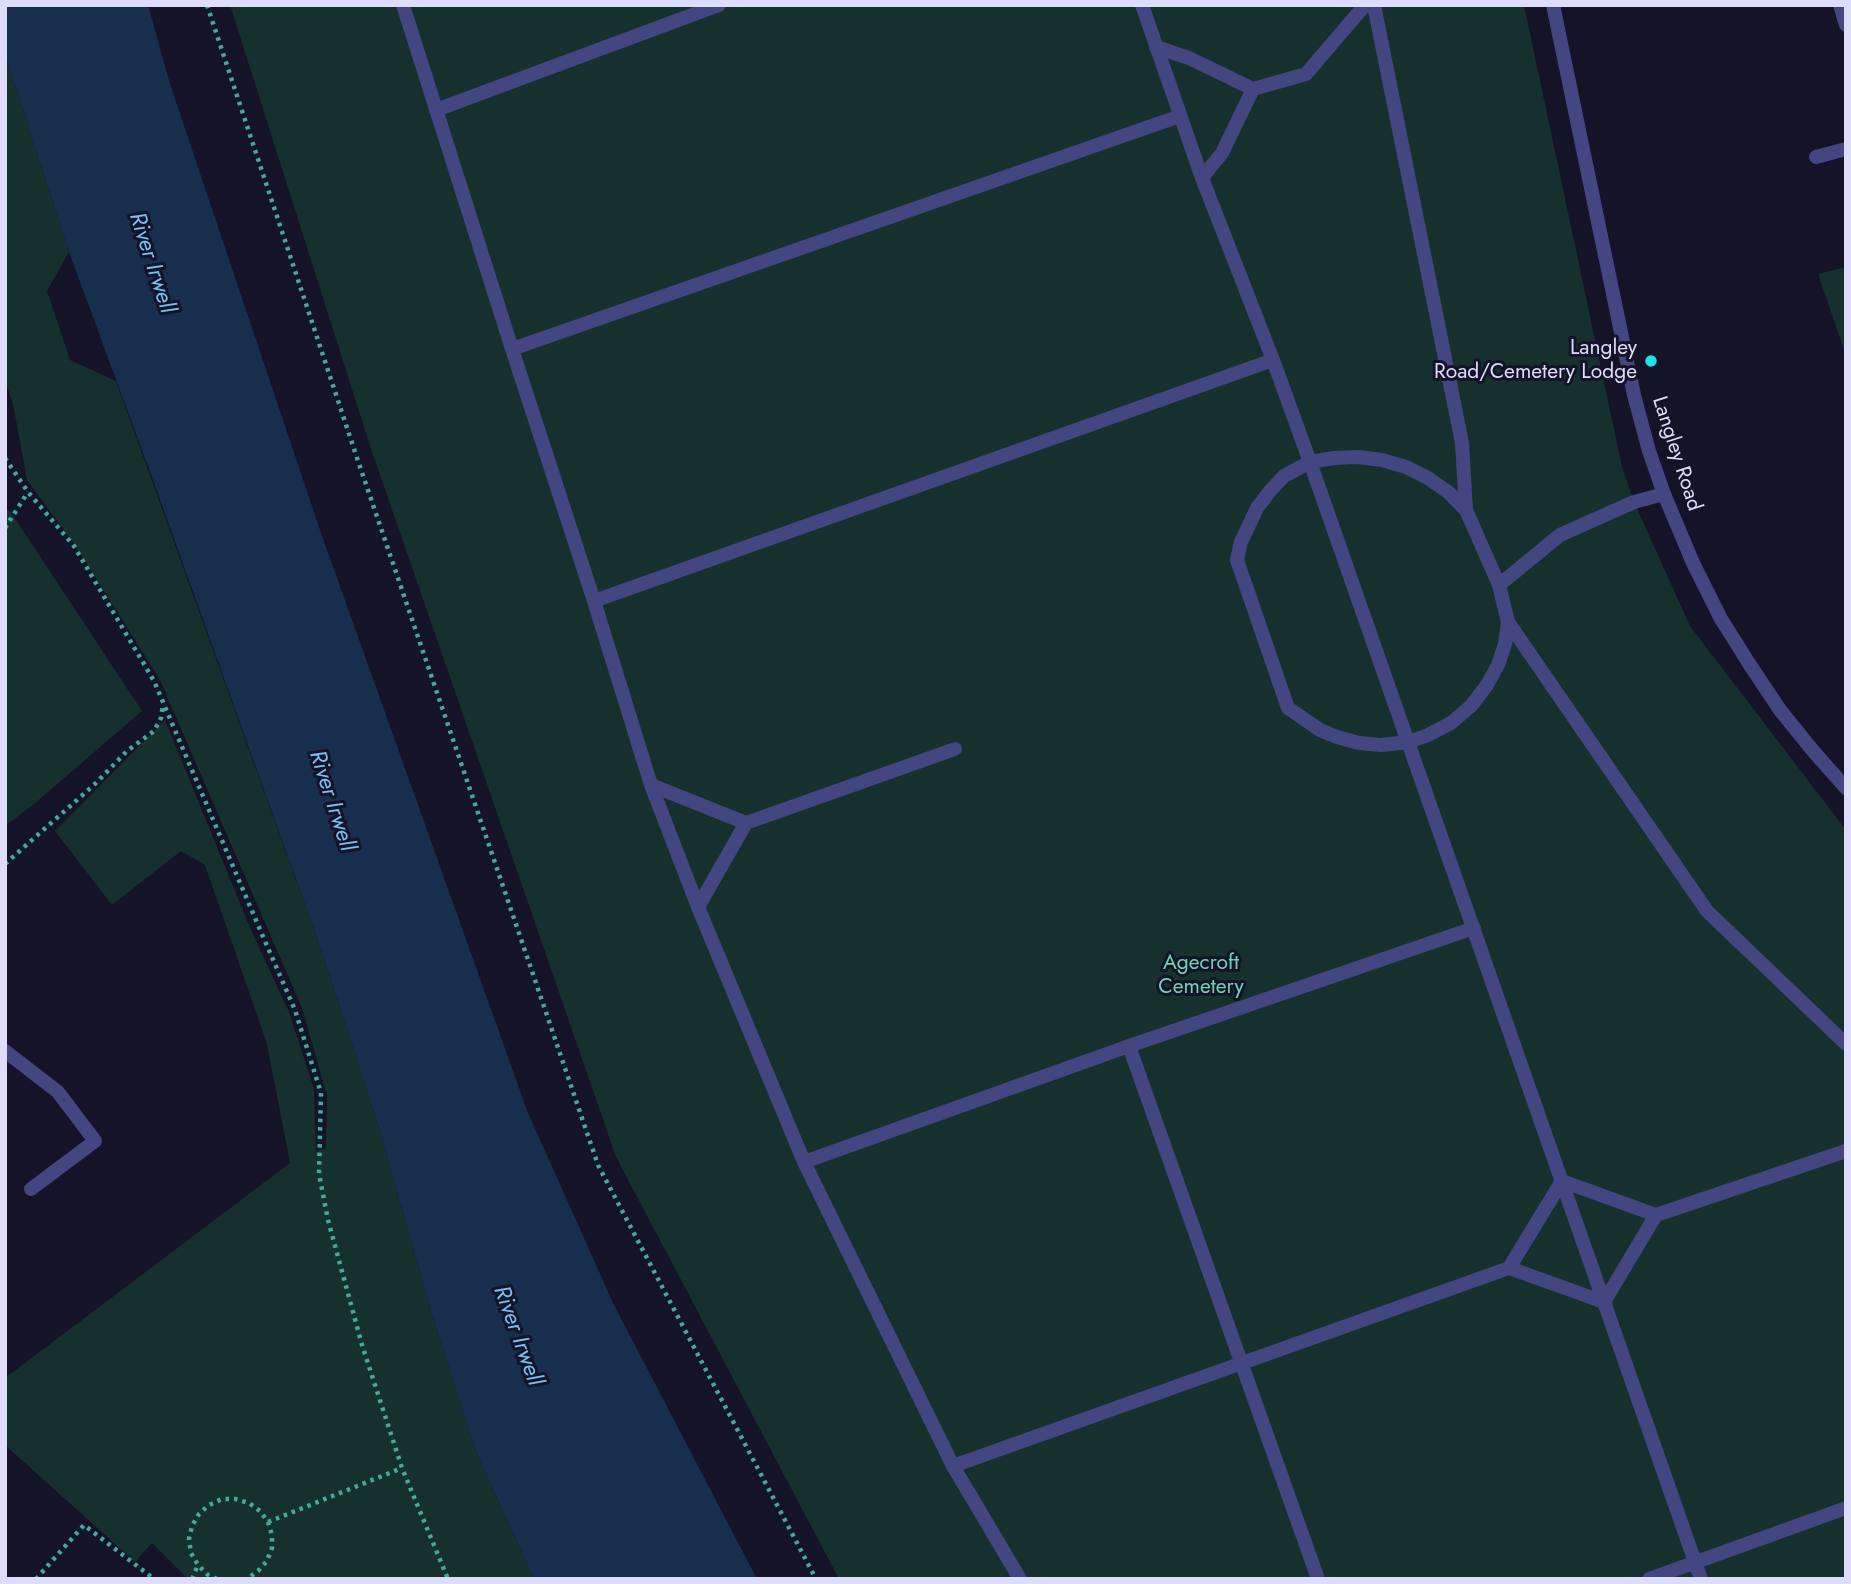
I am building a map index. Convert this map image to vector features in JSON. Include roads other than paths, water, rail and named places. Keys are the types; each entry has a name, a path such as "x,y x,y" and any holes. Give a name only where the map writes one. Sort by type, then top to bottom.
{"street":[{"path":"403,5 651,785 698,907 804,1162 953,1466 1020,1579"},
{"path":"436,110 719,5"},
{"path":"1142,5 1202,178 1310,462 1701,1579"},
{"path":"1156,47 1189,58 1253,89 1306,74 1365,5"},
{"path":"1374,5 1462,443 1466,510 1499,585 1508,622 1707,911 1846,1044"},
{"name":"Langley Road","path":"1553,5 1634,395 1664,494 1693,563 1742,654 1780,710 1846,788"},
{"path":"1840,5 1846,25"},
{"path":"1202,178 1222,153 1253,89"},
{"path":"512,349 1180,116"},
{"path":"1816,157 1846,149"},
{"path":"594,601 1273,360"},
{"path":"1466,510 1448,492 1428,478 1394,463 1358,457 1310,462 1284,476 1269,491 1257,508 1241,542 1237,560 1288,708 1320,730 1359,743 1381,745 1409,742 1428,736 1451,723 1471,706 1487,685 1498,665 1508,622"},
{"path":"1499,585 1560,535 1634,502 1664,494"},
{"path":"698,907 746,823 956,749"},
{"path":"651,785 746,823"},
{"path":"804,1162 1129,1045 1474,928"},
{"path":"1129,1045 1318,1579"},
{"path":"5,1051 58,1092 95,1141 31,1189"},
{"path":"1562,1181 1656,1215 1846,1152"},
{"path":"953,1466 1508,1268 1562,1181"},
{"path":"1604,1303 1656,1215"},
{"path":"1508,1268 1604,1303"},
{"path":"1649,1579 1846,1508"}],"water":[{"name":"River Irwell","path":"5,5 148,5 170,84 321,533 528,1113 614,1305 757,1579 534,1579 475,1450 430,1308 379,1128 322,952 69,252 5,54"}],"place":[{"name":"Langley Road/Cemetery Lodge","path":"1651,361"}],"park label":[{"name":"Agecroft Cemetery","path":"1201,976"}]}
